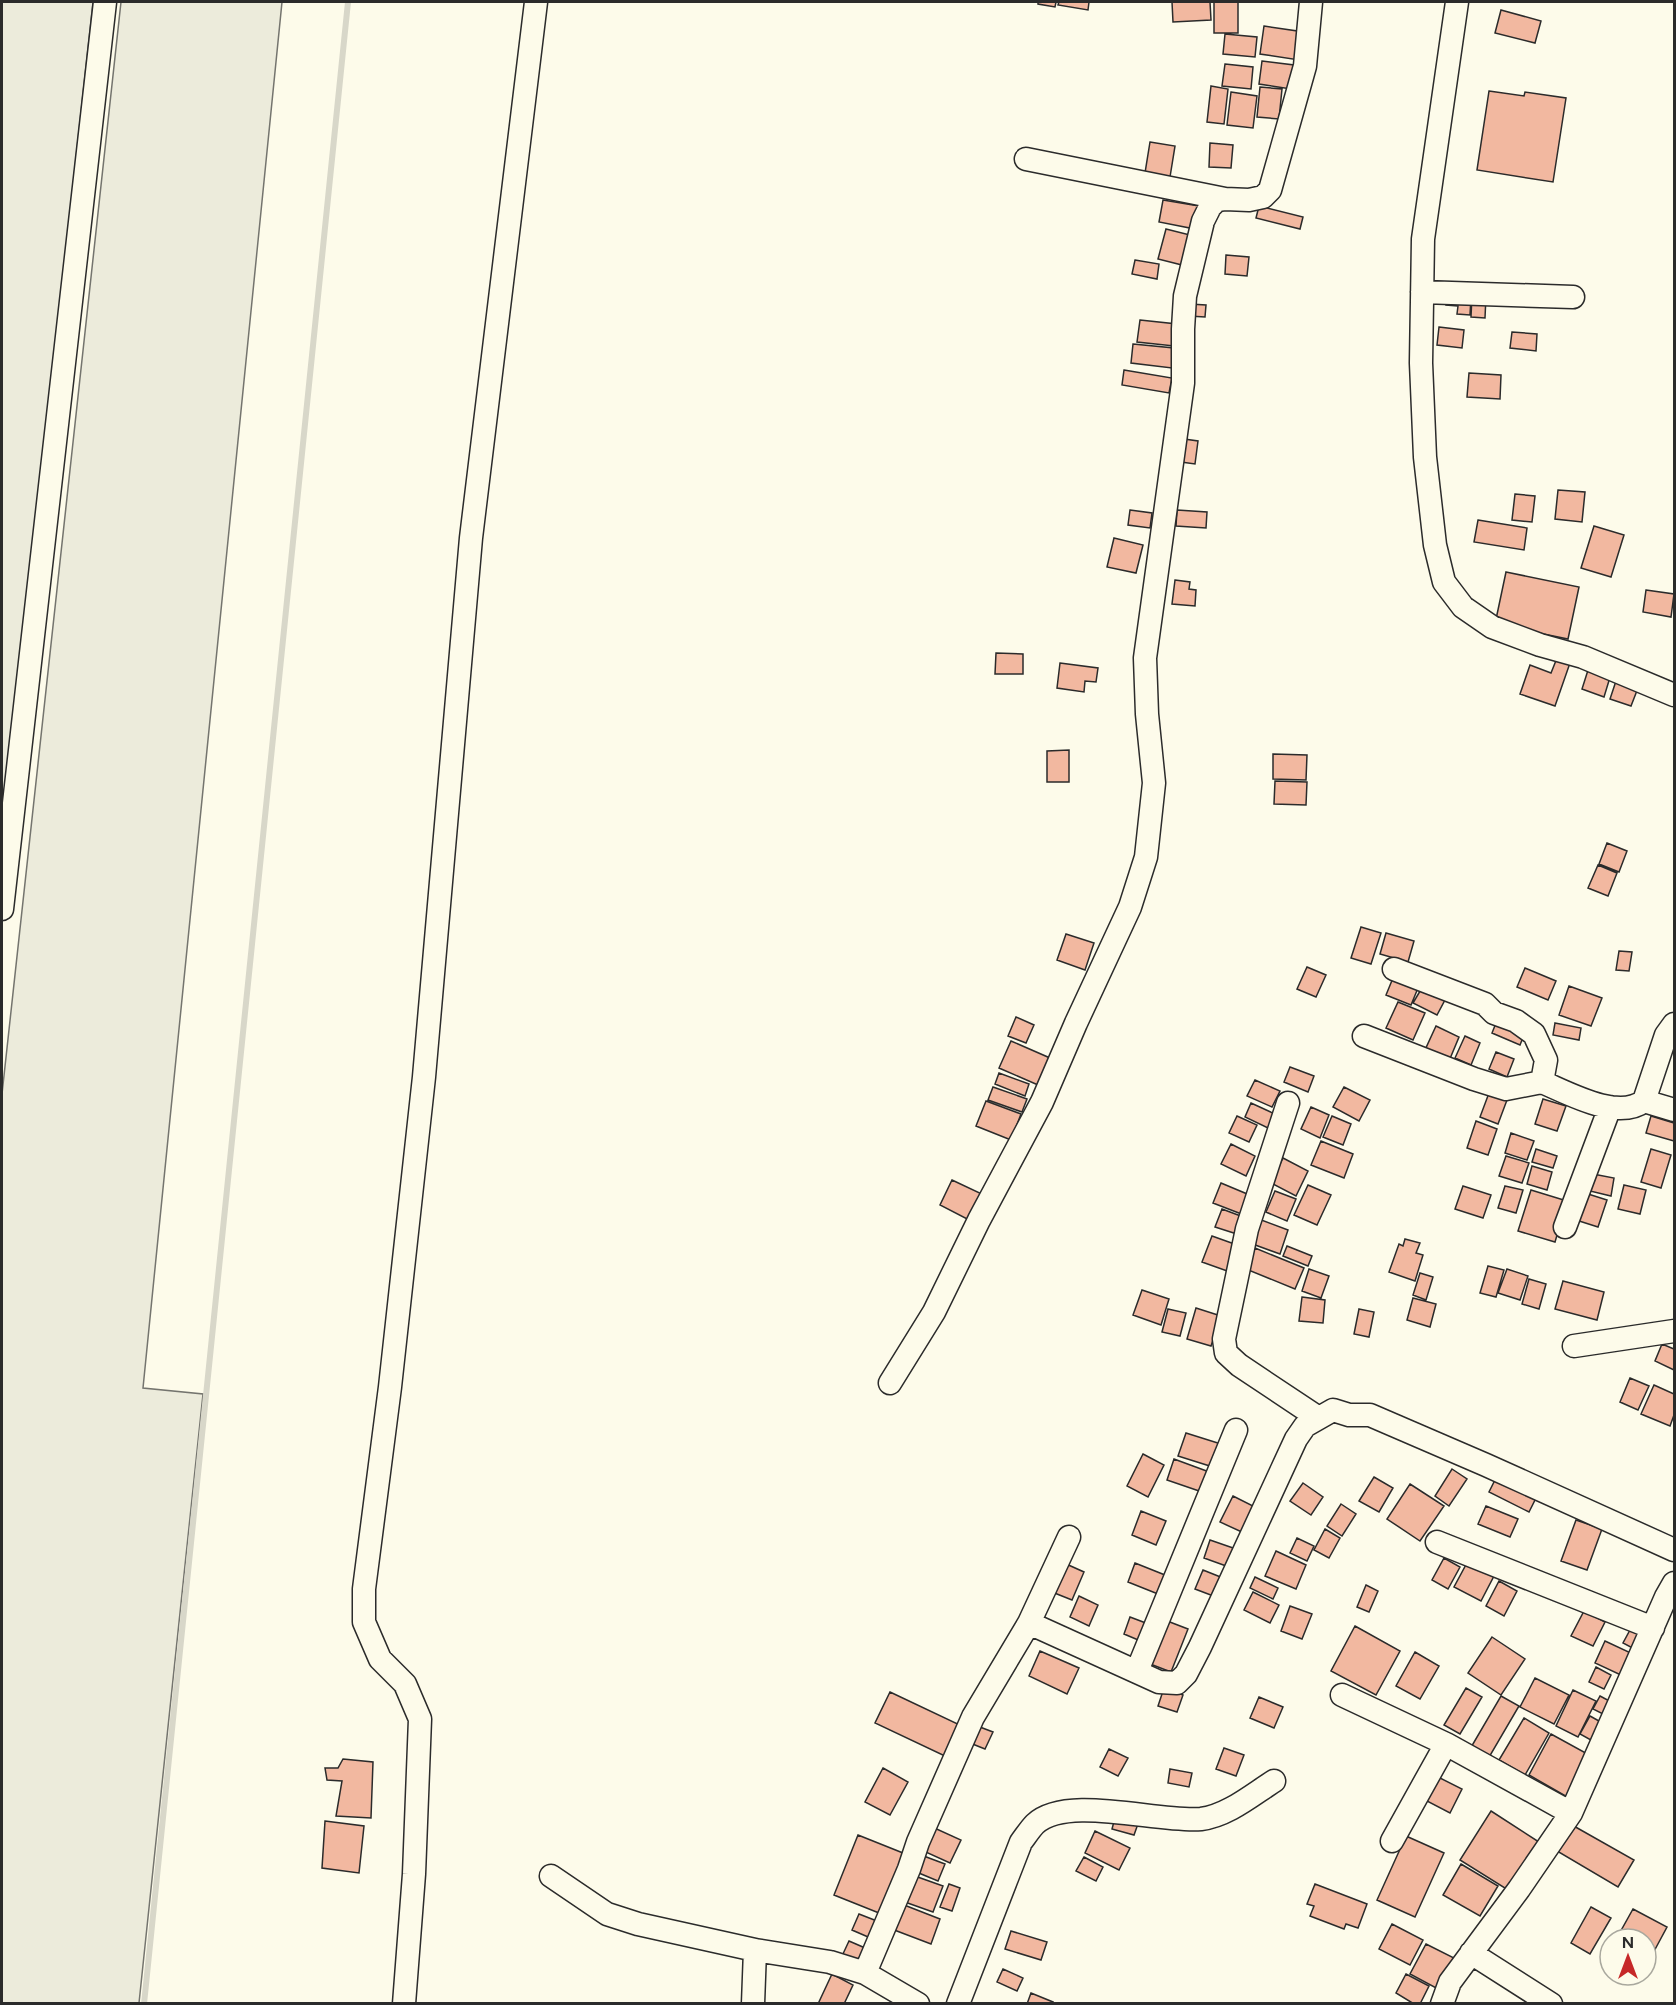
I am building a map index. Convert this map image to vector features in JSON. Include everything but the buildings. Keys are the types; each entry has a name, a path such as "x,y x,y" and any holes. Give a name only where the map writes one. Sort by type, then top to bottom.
{"street":[{"path":"2,909 105,2"},
{"path":"404,2004 414,1874 420,1719 405,1684 380,1659 364,1622 363,1589 390,1387 424,1077 471,538 536,2"},
{"path":"1026,159 1225,198 1249,200 1263,197 1270,190 1305,66 1311,2"},
{"path":"1457,2 1423,238 1421,363 1425,456 1435,545 1444,582 1463,607 1492,627 1540,645 1583,657 1674,695"},
{"path":"890,1383 934,1312 979,1220 1042,1102 1130,907 1146,857 1154,783 1147,714 1145,658 1183,382 1185,296 1203,221 1210,207 1217,200 1225,198"},
{"path":"1422,292 1573,297"},
{"path":"1394,969 1485,1004 1494,1013 1516,1021 1534,1034 1546,1060 1542,1082"},
{"path":"1364,1036 1474,1079 1506,1089 1542,1082 1587,1101 1610,1107 1626,1108 1638,1106 1644,1101 1666,1035 1674,1024"},
{"path":"1644,1101 1674,1110"},
{"path":"1288,1103 1247,1229 1224,1339 1226,1353 1239,1365 1317,1417"},
{"path":"1565,1227 1610,1107"},
{"path":"1574,1346 1674,1331"},
{"path":"1029,1623 1159,1682 1177,1683 1186,1674 1296,1439 1305,1426 1317,1417 1333,1410 1370,1415 1674,1550"},
{"path":"1137,1671 1236,1430"},
{"path":"865,1973 918,1842 973,1718 1029,1623 1069,1537"},
{"path":"1437,1542 1653,1628"},
{"path":"1442,2004 1450,1982 1519,1889 1571,1813 1674,1583"},
{"path":"1342,1695 1446,1744 1571,1813"},
{"path":"1392,1841 1446,1744"},
{"path":"958,2004 1021,1842 1035,1823 1052,1814 1072,1810 1203,1819 1224,1812 1274,1781"},
{"path":"550,1876 607,1914 638,1924 755,1950 830,1962 865,1973 918,2004"},
{"path":"753,2004 755,1950"},
{"path":"1472,1953 1551,2004"}],"shaded area":[{"path":"2,2 93,2 2,836"},
{"path":"121,2 282,2 143,1388 203,1394 139,2003 2,2003 2,1094"}],"waterway":[{"path":"144,2004 348,2"}]}
